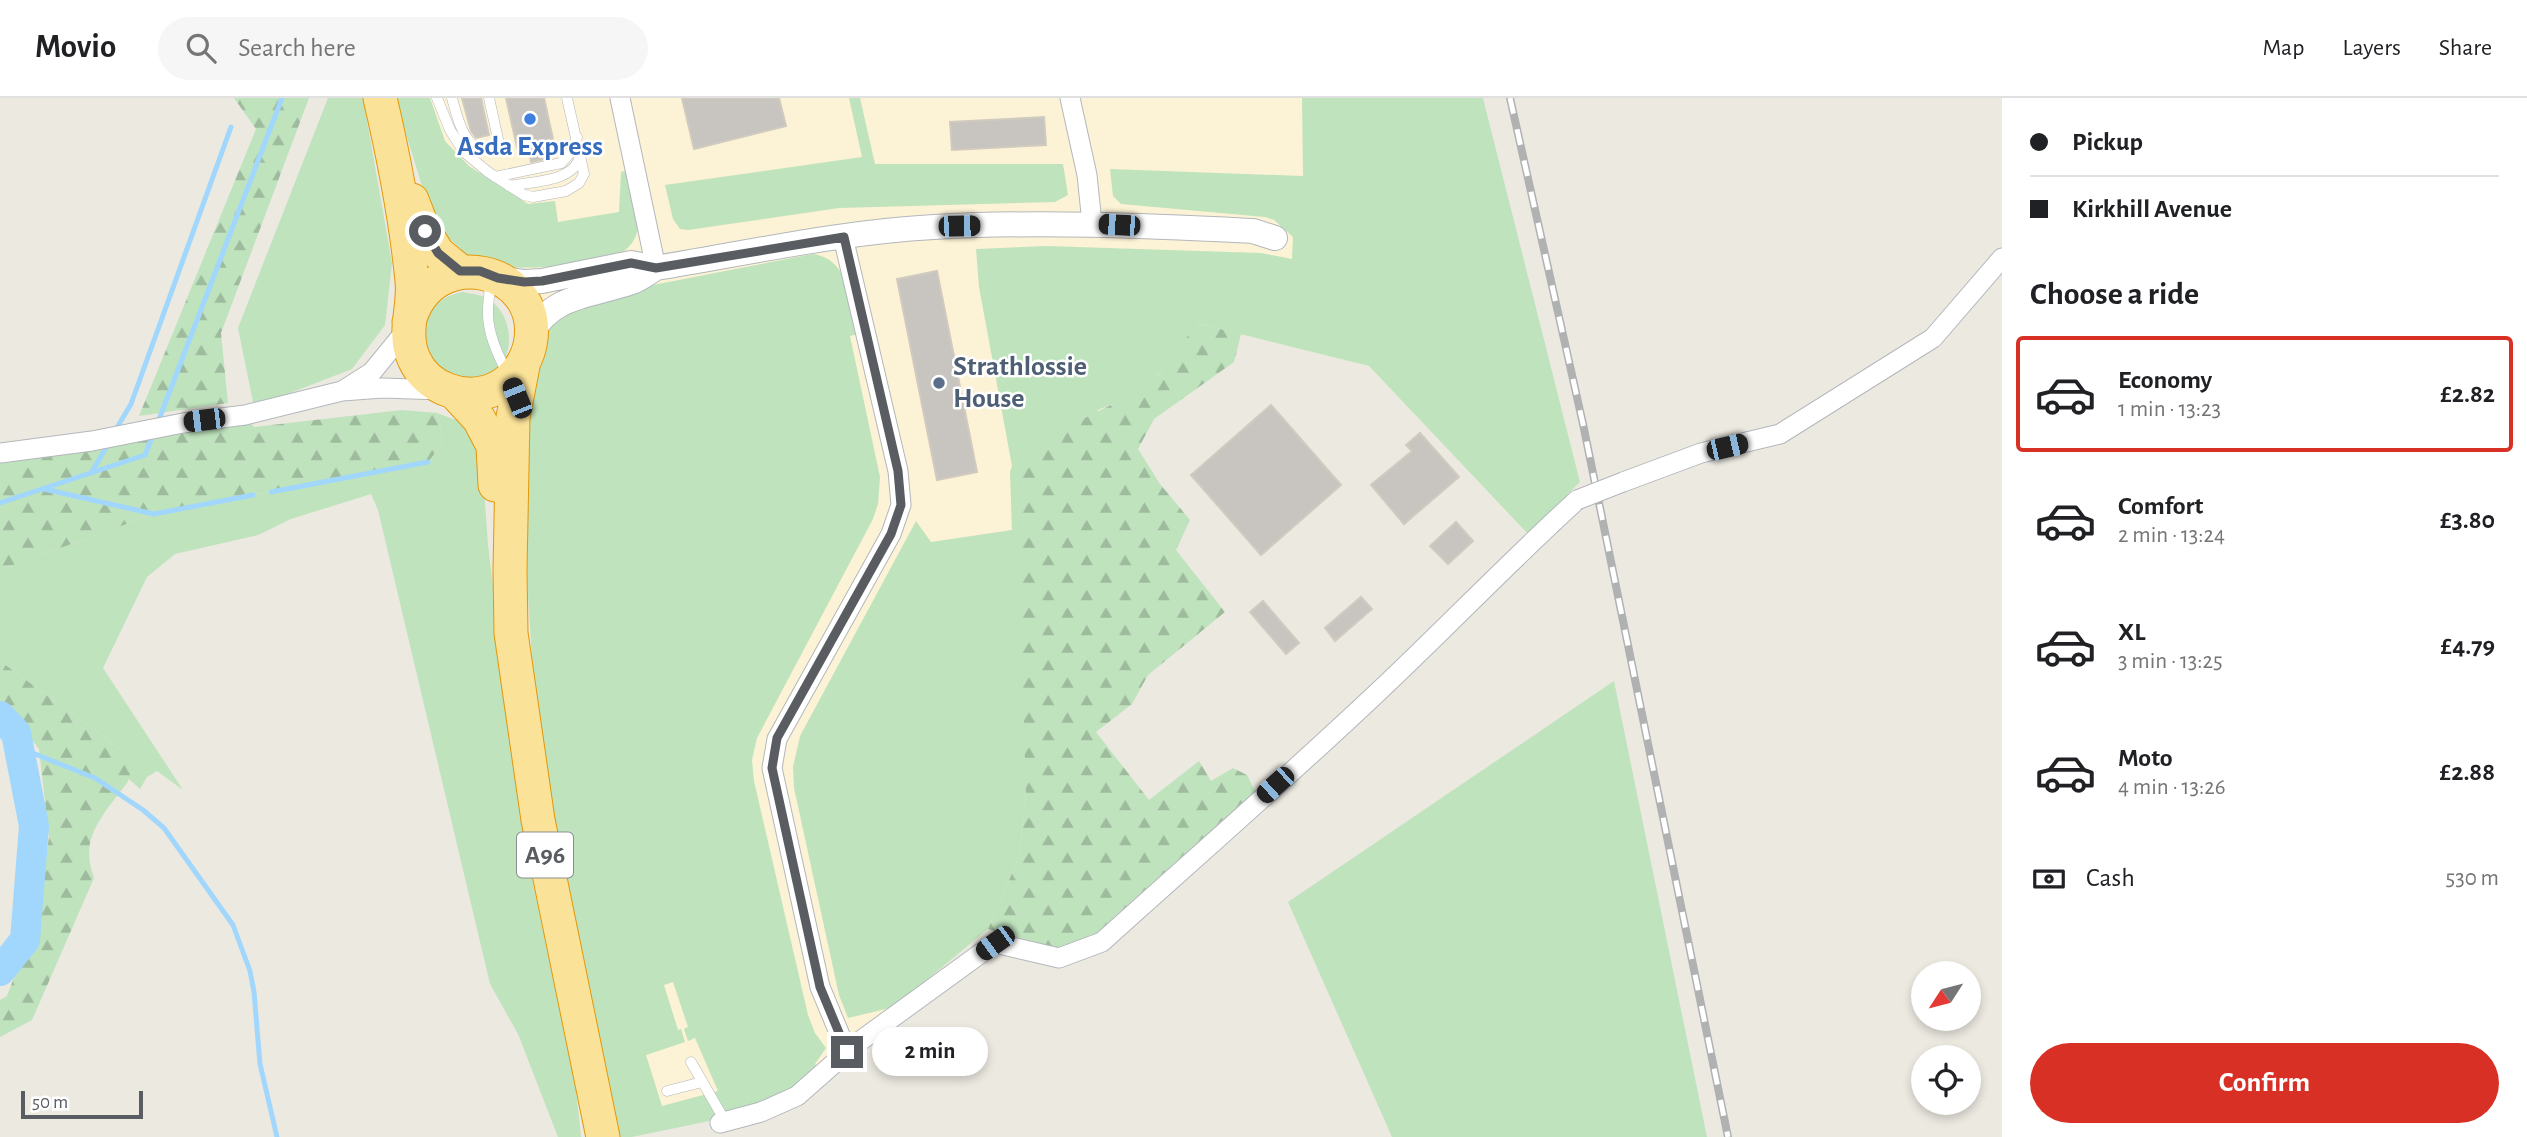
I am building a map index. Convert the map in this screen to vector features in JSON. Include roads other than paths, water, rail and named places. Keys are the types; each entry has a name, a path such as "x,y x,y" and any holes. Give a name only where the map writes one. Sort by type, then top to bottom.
{"highway":[{"name":"A96","path":"380,98 393,152 413,284 408,325 409,344 418,367 429,379 452,392 479,419 493,446 497,512 510,570"},
{"name":"A96","path":"393,152 425,231 438,253 514,289 525,305 521,368 513,417 511,633 538,820 603,1137"},
{"path":"408,325 415,304 426,288 442,277 482,274"},
{"path":"452,392 484,393 521,368"}],"street":[{"path":"620,98 656,268"},
{"path":"1070,98 1087,175 1092,223"},
{"path":"482,274 524,282 542,281 631,263 656,268 844,237 932,227 1092,223 1253,231 1275,238"},
{"path":"844,237 898,471 901,505 891,534 777,738 772,768 820,987 847,1052"},
{"path":"723,1122 761,1112 797,1096 847,1052 995,943 1059,958 1102,942 1375,695 1577,499 1701,453 1780,435 1933,338 2002,258"},
{"path":"521,368 539,319 563,302 635,281 656,268"},
{"path":"342,391 372,372 408,325"},
{"path":"0,453 92,441 183,423 245,415 342,391 383,388 452,392"}],"lane":[{"path":"437,98 457,144 474,162 509,186 533,197 566,191 579,183 584,174 567,98"},
{"path":"452,98 460,129 466,139 475,145 488,148 496,144 498,139 489,98"},
{"path":"495,177 561,163 572,151 577,136"},
{"path":"509,186 567,174 576,166 581,152"},
{"path":"482,274 490,300 488,310 495,351 521,368"},
{"path":"691,1062 723,1122"},
{"path":"667,1091 702,1082"}],"waterway":[{"path":"158,422 282,98"},
{"path":"115,431 131,404 231,127"},
{"path":"0,503 145,455 153,434"},
{"path":"91,473 109,443"},
{"path":"271,492 428,462"},
{"path":"44,489 154,514 253,495"},
{"path":"0,716 16,733 34,826 25,940 0,971"},
{"path":"20,748 95,778 143,810 164,828 233,925 250,971 260,1064 277,1137"}],"railway":[{"path":"1510,98 1583,424 1728,1137"}],"place":[{"name":"Asda Express","path":"530,119"},
{"name":"Strathlossie House","path":"939,383"}]}
